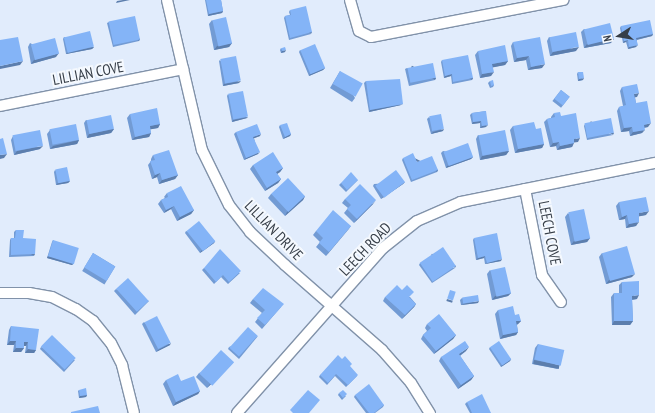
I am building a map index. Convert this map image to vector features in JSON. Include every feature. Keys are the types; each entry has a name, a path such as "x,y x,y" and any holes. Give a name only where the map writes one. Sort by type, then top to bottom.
{"street":[{"name":"LILLIAN DRIVE","path":"167,0 202,150 229,205 250,232 284,265 333,305 398,367 430,413"},
{"path":"350,0 359,31 371,38 564,0"},
{"name":"LILLIAN COVE","path":"0,106 183,69"},
{"name":"LEECH ROAD","path":"237,413 383,248 417,221 451,205 655,163"},
{"name":"LEECH COVE","path":"526,189 542,275 561,302"},
{"path":"0,293 29,293 52,297 76,309 93,321 111,344 122,365 134,413"}],"building":[{"path":"206,0 221,0 223,11 209,14"},
{"path":"306,6 312,32 290,38 285,16 291,15 290,10"},
{"path":"135,16 140,39 114,45 109,22"},
{"path":"226,17 232,43 218,46 212,20"},
{"path":"650,20 653,34 636,38 638,45 629,47 628,40 624,41 621,26"},
{"path":"610,23 614,39 588,45 584,30"},
{"path":"90,31 94,47 68,53 64,38"},
{"path":"576,32 579,47 552,52 549,37"},
{"path":"18,37 23,61 0,66 0,40"},
{"path":"540,37 545,64 531,67 529,56 517,58 513,42"},
{"path":"55,38 59,53 35,60 31,44"},
{"path":"315,44 325,68 310,74 300,50"},
{"path":"505,45 508,61 492,64 494,72 482,74 478,51"},
{"path":"285,47 286,50 282,51 281,48"},
{"path":"468,55 473,78 453,82 452,74 445,76 442,60"},
{"path":"236,56 241,81 225,84 220,59"},
{"path":"433,63 436,78 410,83 407,68"},
{"path":"340,71 363,84 355,97 333,84"},
{"path":"578,72 583,72 584,78 579,79"},
{"path":"400,79 403,104 370,110 366,81"},
{"path":"493,80 494,85 491,86 490,81"},
{"path":"637,84 639,93 634,94 636,103 647,101 651,123 644,125 645,130 633,132 632,127 624,128 619,107 626,105 622,87"},
{"path":"561,90 570,97 563,105 554,99"},
{"path":"243,91 248,117 233,119 228,94"},
{"path":"157,108 160,124 150,126 151,133 135,137 130,114"},
{"path":"486,111 488,125 482,126 481,121 473,122 472,113"},
{"path":"560,112 561,116 576,113 580,138 574,139 574,143 560,146 559,142 553,143 547,119 555,117 554,113"},
{"path":"441,114 444,129 432,131 429,116"},
{"path":"111,115 114,129 89,134 87,120"},
{"path":"611,118 614,133 587,138 584,123"},
{"path":"534,122 536,129 541,128 544,144 518,149 513,126"},
{"path":"287,123 291,134 285,137 280,125"},
{"path":"76,124 79,140 53,145 49,129"},
{"path":"257,124 261,134 253,137 260,152 246,158 236,132"},
{"path":"40,130 43,146 16,151 13,135"},
{"path":"505,130 509,151 483,156 478,135"},
{"path":"3,138 7,154 0,155 0,139"},
{"path":"468,143 473,157 449,166 444,152"},
{"path":"169,150 178,175 162,180 160,173 155,175 150,161 155,160 153,155"},
{"path":"273,152 283,168 276,172 281,179 267,188 253,165"},
{"path":"413,153 417,162 432,156 438,170 412,180 403,158"},
{"path":"67,167 70,181 58,183 55,169"},
{"path":"396,170 405,182 384,198 375,186"},
{"path":"351,172 358,180 347,190 341,183"},
{"path":"288,178 305,196 288,212 271,194"},
{"path":"360,184 376,200 357,219 347,209 351,205 345,199"},
{"path":"181,186 194,210 180,217 174,206 166,210 161,200 168,197 167,193"},
{"path":"646,197 649,211 639,213 639,222 629,224 627,215 622,217 619,202"},
{"path":"584,209 590,238 575,242 568,212"},
{"path":"333,210 351,226 329,252 319,243 323,238 316,231"},
{"path":"199,221 215,241 203,251 187,231"},
{"path":"16,230 24,230 23,238 36,239 35,254 11,255 11,238 15,238"},
{"path":"497,233 502,259 487,263 485,256 478,258 474,238"},
{"path":"53,240 79,248 74,264 48,256"},
{"path":"627,246 635,274 610,281 602,253"},
{"path":"443,247 456,266 433,282 420,263"},
{"path":"220,249 241,271 229,282 223,275 216,282 204,268"},
{"path":"93,253 115,266 107,281 84,268"},
{"path":"505,267 511,293 496,297 490,270"},
{"path":"128,278 149,301 137,312 116,289"},
{"path":"639,281 639,295 632,296 633,321 614,321 614,293 622,293 622,282"},
{"path":"397,285 402,290 407,285 414,292 409,297 416,304 405,315 385,297"},
{"path":"263,288 284,304 265,325 257,318 265,310 253,299"},
{"path":"450,290 456,292 453,300 447,299"},
{"path":"478,295 479,301 463,303 462,298"},
{"path":"513,306 515,315 519,314 521,321 516,321 518,332 503,335 498,310"},
{"path":"439,314 456,335 436,351 423,335 431,328 427,324"},
{"path":"157,316 171,343 158,349 145,322"},
{"path":"11,326 39,329 36,350 28,349 28,342 24,342 24,348 16,348 16,341 10,341"},
{"path":"248,327 258,336 239,357 229,348"},
{"path":"52,335 76,358 65,369 41,347"},
{"path":"465,341 469,347 459,354 474,376 461,385 441,357"},
{"path":"499,341 511,359 502,365 490,347"},
{"path":"538,344 564,350 561,366 534,360"},
{"path":"221,350 234,362 212,386 199,373"},
{"path":"338,355 342,359 345,356 352,364 350,366 358,375 348,385 336,374 328,383 320,375"},
{"path":"178,374 181,381 194,376 200,391 176,402 166,380"},
{"path":"369,384 384,405 374,413 369,413 355,395"},
{"path":"86,388 87,395 80,396 79,390"},
{"path":"308,390 320,400 309,413 293,413 290,410"},
{"path":"343,390 347,394 343,398 339,393"},
{"path":"482,394 491,413 472,413 467,402"},
{"path":"98,406 100,413 71,413 71,412"}]}
